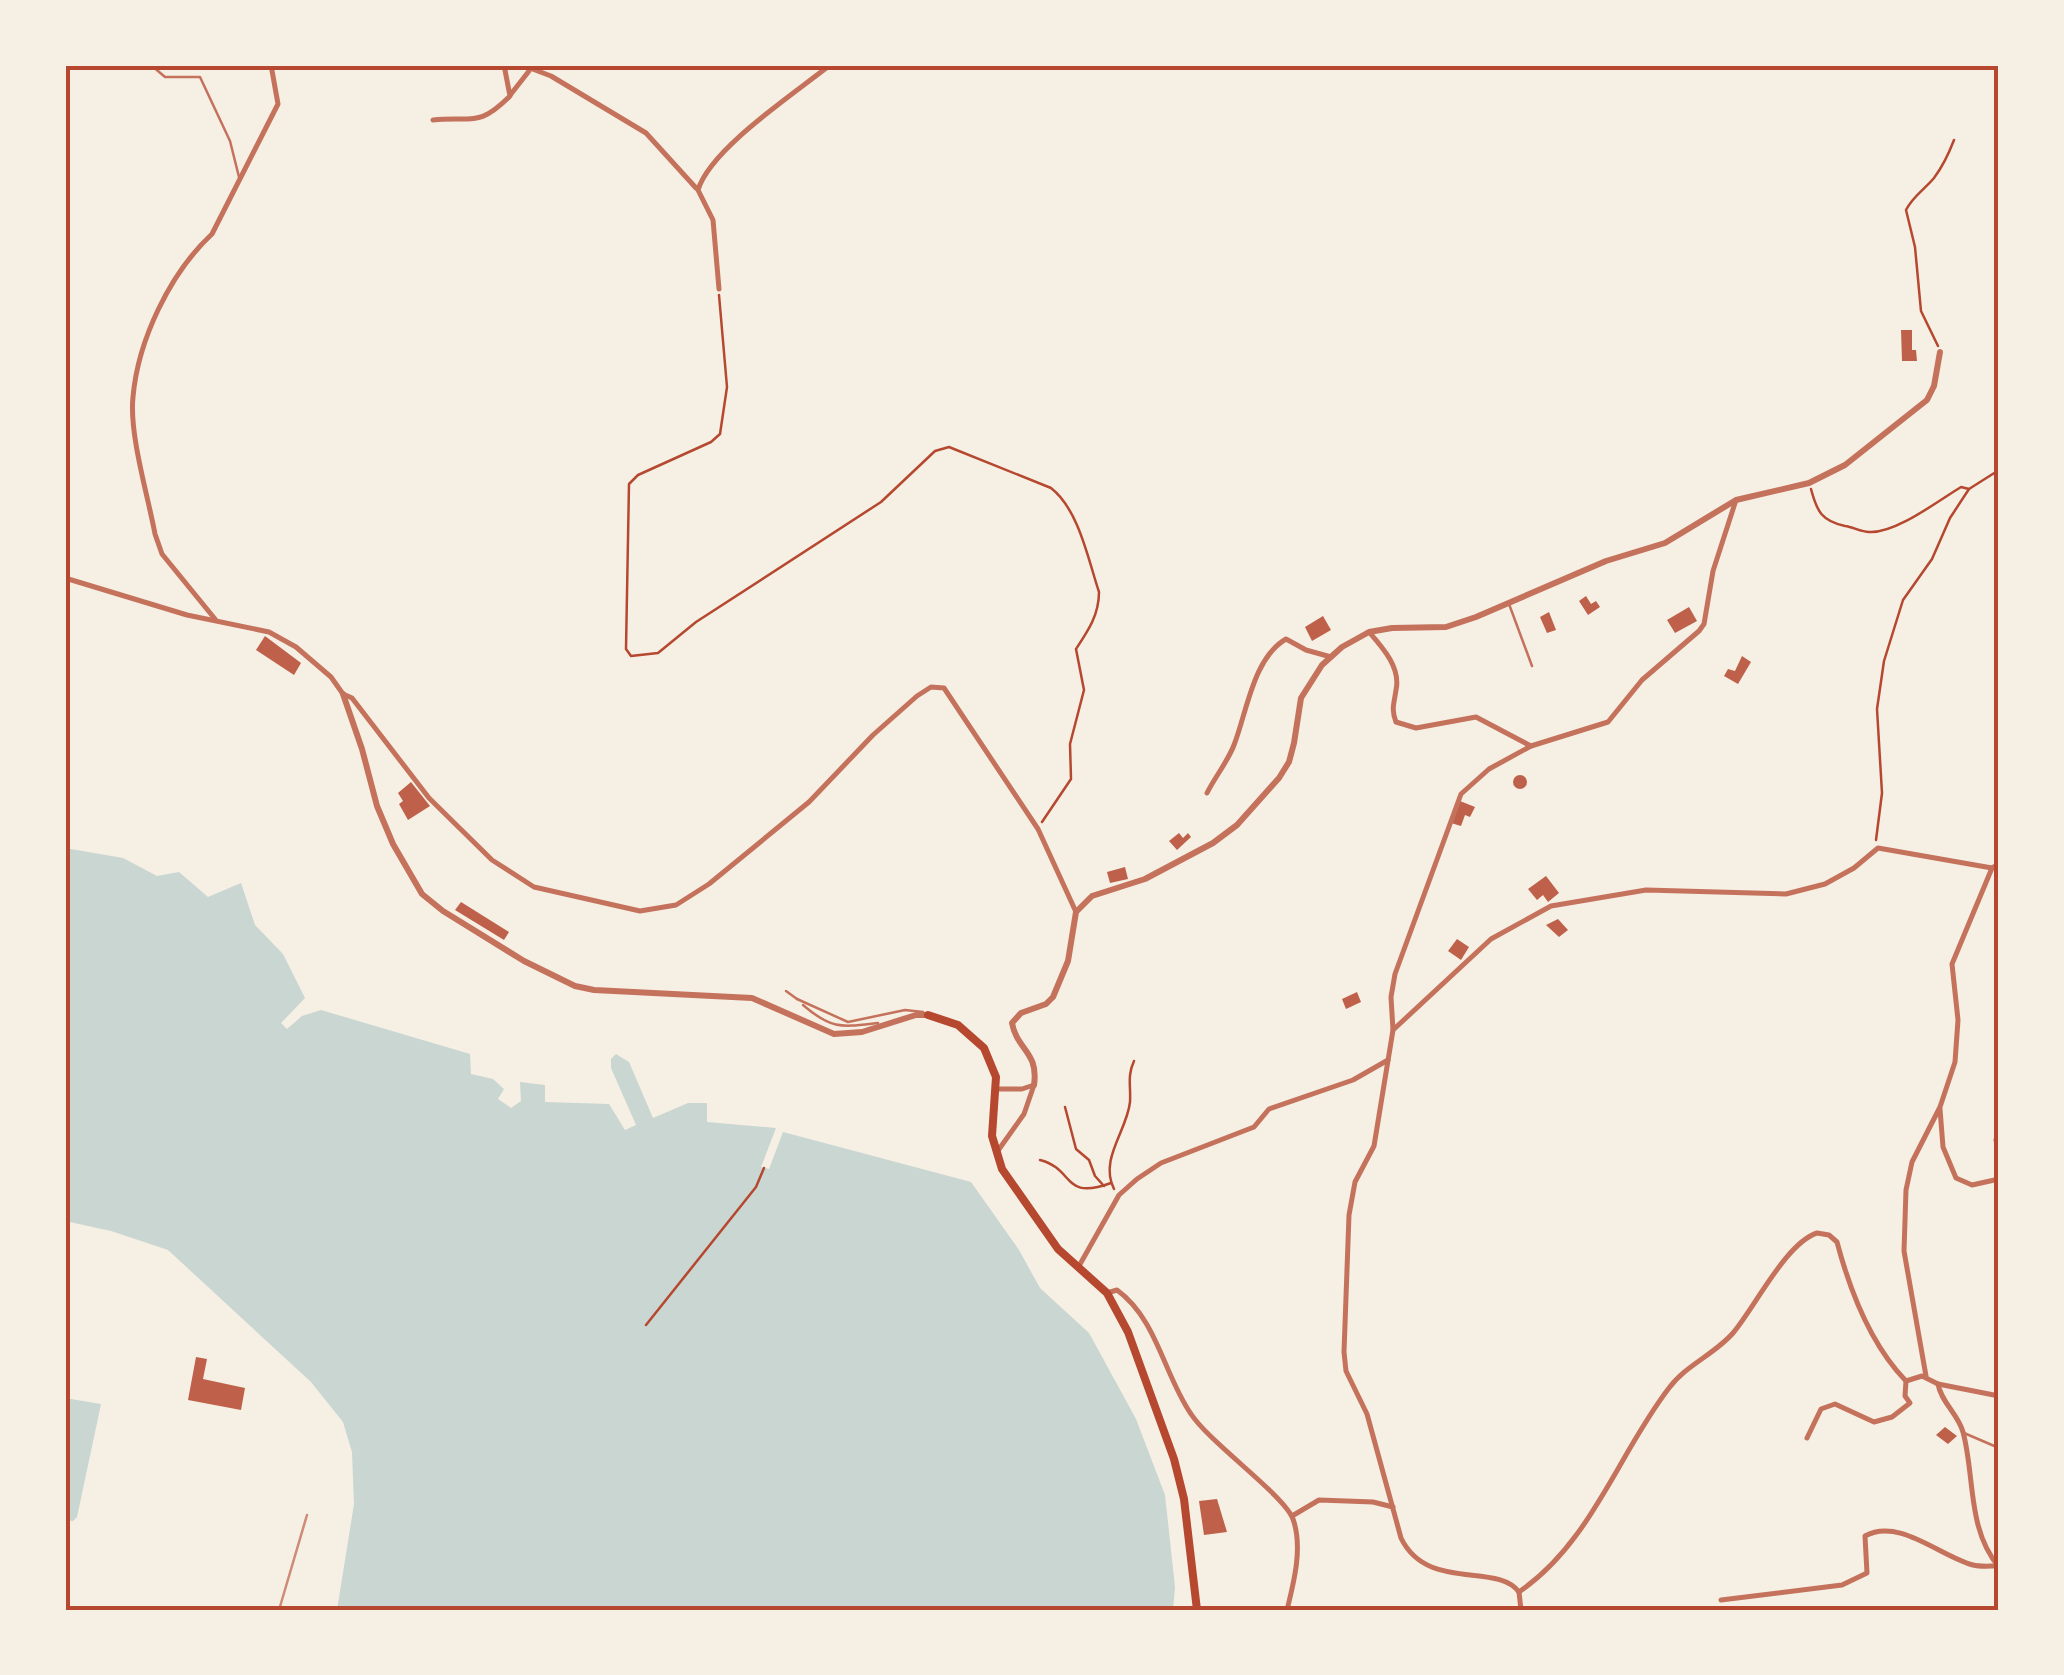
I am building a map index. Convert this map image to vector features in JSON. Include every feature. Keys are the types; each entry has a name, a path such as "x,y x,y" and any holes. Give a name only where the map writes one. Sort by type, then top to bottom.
{"main road":[{"path":"928,1015 958,1025 974,1036 992,1066 996,1154 1007,1178 1050,1239 1107,1294 1128,1332 1174,1460 1189,1529 1197,1610"}],"street":[{"path":"215,619 158,544 132,399 140,360 160,308 182,270 212,234 278,104 271,65"},
{"path":"504,65 510,96"},
{"path":"522,65 551,76 646,133 698,190 713,220 719,289"},
{"path":"698,190 712,163 830,65"},
{"path":"433,120 477,120 494,113 530,70"},
{"path":"1076,912 1092,896 1179,863 1236,825 1285,769 1294,743 1301,698 1309,681 1331,656 1369,632 1446,627 1606,561 1665,543 1736,500 1809,483 1845,466 1892,426 1919,410 1934,386 1940,352"},
{"path":"1521,1610 1515,1586 1416,1561 1401,1538 1368,1414 1346,1371 1349,1215 1355,1182 1374,1146 1385,1093 1394,1030 1391,997 1396,974 1434,874 1454,807 1470,784 1531,746 1608,722 1642,680 1699,631 1736,500"},
{"path":"65,578 187,615 269,632 318,665 342,694 377,806 415,886 443,911 546,973 587,989 752,998 834,1034 862,1032 928,1015"},
{"path":"1369,632 1386,650 1396,675 1398,688 1392,707 1396,722 1416,728 1476,716 1531,746"},
{"path":"1207,793 1233,749 1253,687 1278,644 1286,639 1306,650 1331,656"},
{"path":"342,694 352,698 429,798 492,860 534,887 640,911 676,905 709,884 809,802 873,735 931,687 944,688 1038,829 1076,912 1068,960 1053,997 1046,1004 1016,1016 1012,1023 1034,1063 1034,1085 1024,1114 996,1154"},
{"path":"1394,1030 1490,939 1552,906 1646,890 1786,894 1824,884 1854,868 1878,848 1996,866 1952,964 1958,1034 1955,1062 1940,1106 1912,1162 1904,1218 1904,1251 1923,1372 1928,1378"},
{"path":"1078,1267 1118,1195 1162,1163 1254,1128 1269,1109 1354,1080 1388,1060"},
{"path":"996,1089 1034,1085"},
{"path":"1940,1106 1943,1146 1956,1178 1972,1185 1999,1180"},
{"path":"1999,1128 1999,1156"},
{"path":"1519,1592 1541,1578 1562,1554 1608,1489 1669,1388 1731,1336 1796,1248 1811,1235 1829,1235 1837,1242 1857,1305 1893,1367 1906,1381 1905,1396 1910,1403 1892,1417 1874,1422 1835,1404 1822,1409 1807,1438"},
{"path":"1107,1294 1116,1290 1138,1309 1191,1415 1292,1516 1297,1550 1287,1610"},
{"path":"1906,1381 1922,1376 1938,1384 1999,1396"},
{"path":"1721,1600 1842,1585 1860,1578 1867,1573 1864,1542 1871,1532 1919,1540 1973,1565 1998,1566 1973,1509 1963,1432 1938,1384"},
{"path":"1292,1516 1319,1500 1373,1502 1393,1507"}],"lane":[{"path":"151,65 165,77 200,77 230,142 240,178"},
{"path":"1508,602 1532,666"},
{"path":"786,991 822,1020 836,1026 889,1024"},
{"path":"797,1000 848,1022 905,1010 920,1010 928,1015"},
{"path":"1963,1432 1999,1448"}],"path":[{"path":"1940,352 1921,311 1916,247 1906,210 1946,161 1954,140"},
{"path":"719,289 726,387 720,434 629,484 626,649 631,656 658,653 696,622 881,502 936,451 949,447 1052,488 1062,497 1099,592 1093,624 1076,649 1084,690 1070,744 1070,779 1038,829"},
{"path":"1878,848 1876,828 1882,793 1877,710 1884,661 1904,600 1932,559 1950,518 1968,490 1999,470"},
{"path":"1809,483 1822,518 1867,532 1889,530 1962,487 1968,490"},
{"path":"1118,1195 1111,1184 1110,1166 1114,1143 1125,1123 1130,1100 1128,1074 1134,1062"},
{"path":"1065,1106 1076,1149 1089,1160 1104,1186"},
{"path":"1040,1160 1053,1163 1076,1187 1093,1190 1111,1184"},
{"path":"646,1324 756,1187 764,1168"}],"shaded area":[{"path":"65,848 123,858 157,876 179,872 208,897 241,883 255,925 283,954 305,998 281,1023 287,1029 302,1016 321,1010 470,1054 471,1074 493,1079 504,1089 498,1099 511,1108 521,1101 520,1082 545,1085 545,1102 609,1104 625,1130 636,1125 611,1068 611,1059 616,1054 629,1062 653,1118 688,1103 707,1103 707,1122 776,1128 761,1167 769,1169 783,1132 971,1182 1019,1250 1040,1288 1089,1333 1136,1419 1165,1495 1175,1587 1173,1610 337,1610 354,1504 352,1452 343,1422 311,1382 168,1250 65,1221"},
{"path":"65,1398 101,1404 73,1521 65,1520"}],"building":[{"path":"1901,330 1912,330 1912,350 1916,350 1917,361 1902,361"},
{"path":"1586,596 1591,604 1596,601 1600,607 1588,615 1579,601"},
{"path":"1689,607 1697,621 1675,633 1667,620"},
{"path":"1549,612 1556,630 1547,633 1540,617"},
{"path":"1323,616 1331,630 1312,641 1305,627"},
{"path":"265,636 301,663 294,675 256,650"},
{"path":"1742,656 1751,662 1738,684 1724,676 1728,669 1735,671"},
{"path":"1520,775 1527,782 1520,789 1513,782"},
{"path":"411,782 430,806 408,820 398,793"},
{"path":"1460,801 1475,807 1470,817 1465,815 1461,826 1451,823"},
{"path":"1179,833 1183,838 1188,833 1191,837 1177,850 1169,841"},
{"path":"1125,867 1128,879 1110,883 1107,872"},
{"path":"1546,876 1559,893 1548,902 1543,895 1537,900 1528,889"},
{"path":"461,902 509,932 504,940 455,910"},
{"path":"1558,919 1568,930 1559,937 1546,925"},
{"path":"1457,939 1469,947 1461,960 1448,951"},
{"path":"1357,992 1361,1002 1346,1009 1342,999"},
{"path":"196,1357 207,1359 203,1379 245,1388 241,1410 188,1400"},
{"path":"1945,1427 1957,1436 1948,1444 1936,1435"},
{"path":"1217,1499 1227,1532 1204,1535 1199,1501"}],"railway":[{"path":"279,1610 307,1515"}]}
